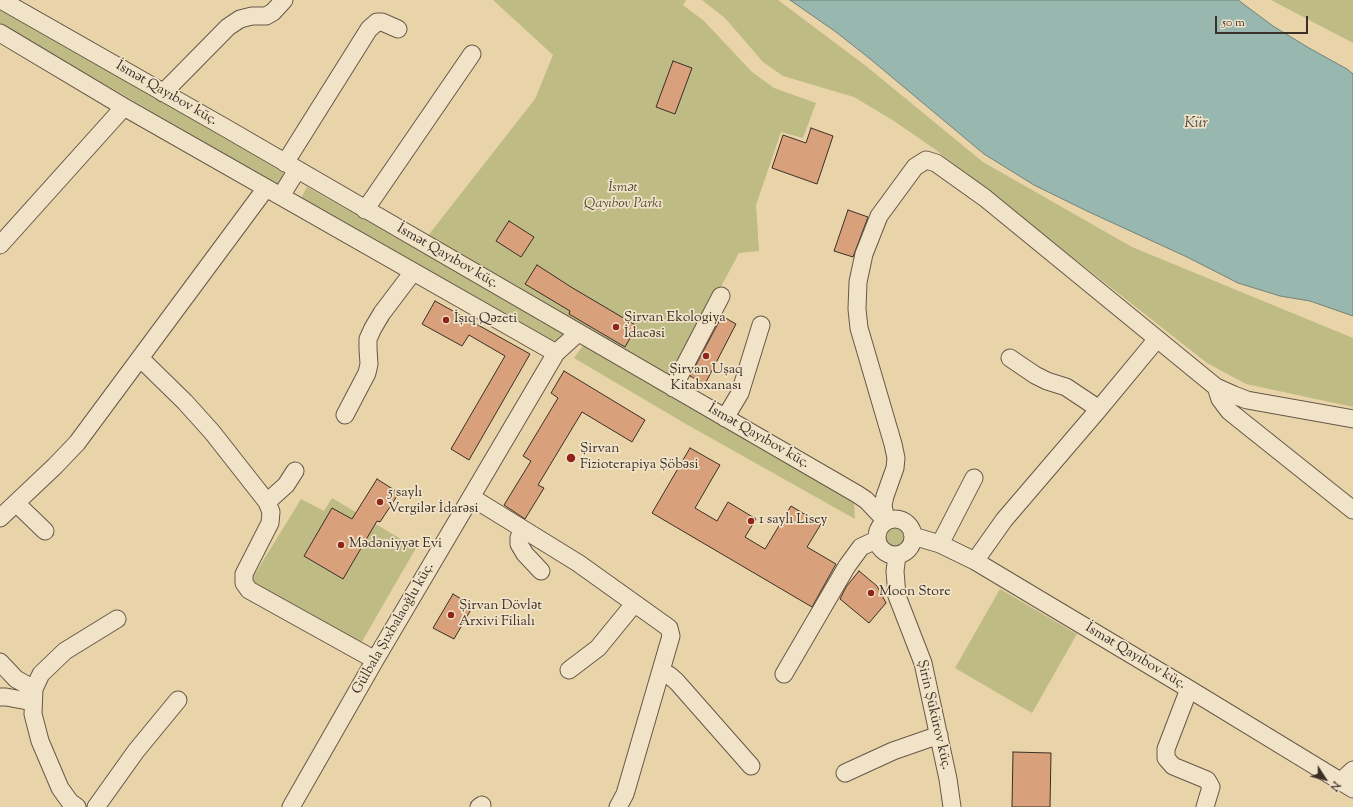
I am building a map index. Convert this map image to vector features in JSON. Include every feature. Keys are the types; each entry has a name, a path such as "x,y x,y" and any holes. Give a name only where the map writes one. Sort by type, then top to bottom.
{"street":[{"name":"İsmət Qayıbov küç.","path":"1,0 857,494 886,521"},
{"path":"162,93 228,27 240,19 252,16 266,16 273,12 284,0"},
{"path":"281,196 291,166 370,29 377,22 382,22 398,28"},
{"path":"0,33 124,107 556,353"},
{"path":"366,210 472,54"},
{"path":"0,245 124,107"},
{"path":"886,521 883,505 895,468 896,458 894,444 859,328 856,309 858,282 864,254 879,216 915,167 926,160 936,163 985,198 1216,387 1247,400 1353,419"},
{"path":"0,518 77,443 266,188"},
{"path":"344,415 367,374 369,364 368,339 372,328 414,272"},
{"path":"673,388 721,296"},
{"path":"725,418 740,393 761,325"},
{"name":"Gülbala Şıxbalaoğlu küç.","path":"291,807 375,660 556,353 578,333"},
{"path":"974,562 1004,520 1099,409 1157,338"},
{"path":"140,358 212,432 267,502 271,512 270,523 244,574 244,583 249,590 375,660"},
{"path":"1010,358 1035,375 1047,381 1066,387 1099,409"},
{"path":"1216,387 1220,399 1229,411 1353,510"},
{"path":"267,502 286,485 295,471"},
{"path":"940,544 974,478"},
{"path":"471,497 578,563 669,628 671,636 624,806"},
{"path":"16,503 45,531"},
{"path":"893,519 907,523 913,536 909,549 904,554 897,556 883,552 878,546 876,540 877,532 880,526 886,521 893,519"},
{"path":"522,529 519,538 520,544 525,554 541,571"},
{"name":"İsmət Qayıbov küç.","path":"913,536 940,544 974,562 1189,689 1349,780"},
{"path":"784,674 847,566 861,547 876,540"},
{"name":"Şirin Şükürov küç.","path":"897,556 895,571 897,596 923,663 952,807"},
{"path":"569,670 598,648 634,604"},
{"path":"77,807 70,802 60,788 40,741 33,714 33,696 41,674 65,651 117,619"},
{"path":"0,662 33,696"},
{"path":"661,671 678,682 751,766"},
{"path":"1189,689 1166,749 1166,758 1173,766 1207,780 1212,787 1205,807"},
{"path":"0,698 33,696"},
{"path":"96,807 136,751 178,700"},
{"path":"845,773 893,751 938,735"}],"green space":[{"name":"İsmət Qayıbov Parkı","path":"493,0 686,0 683,5 704,21 752,72 774,88 816,103 803,138 781,132 756,205 759,251 739,253 671,380 427,237 535,99 553,55"},
{"path":"702,0 778,0 866,66 983,162 1132,247 1353,338 1353,407 1246,384 1207,363 936,150 894,121 854,97 783,76 763,62 725,18"},
{"path":"1271,0 1353,0 1353,43"},
{"path":"0,7 284,173 278,185 0,23"},
{"path":"307,187 565,333 553,344 301,198"},
{"path":"584,344 854,500 855,519 686,424 574,358"},
{"path":"332,498 416,548 360,645 250,582 301,499 324,511"},
{"path":"895,527 902,530 905,537 902,544 895,547 888,544 885,537 888,530"},
{"path":"1000,589 1077,634 1032,713 955,668"}],"water":[{"name":"Kür","path":"790,0 1238,0 1273,26 1347,69 1353,74 1353,316 1310,301 1280,296 1238,283 1187,257 1034,185 984,154 869,58 836,32"}],"building":[{"path":"673,61 692,68 675,114 656,107"},
{"path":"811,128 833,136 817,184 772,168 783,135 806,143"},
{"path":"848,210 868,217 853,257 834,251"},
{"path":"509,221 534,237 521,257 496,241"},
{"path":"537,265 637,326 625,347 569,314 570,311 525,284"},
{"path":"435,301 530,354 469,460 451,449 505,356 469,335 462,346 422,324"},
{"path":"722,316 736,324 705,384 690,376"},
{"path":"564,371 645,420 632,442 582,412 538,485 544,488 525,519 504,505 531,461 523,456 558,398 551,393"},
{"path":"690,448 720,465 695,508 717,521 728,502 756,519 745,537 765,549 791,506 821,524 807,547 836,564 812,607 652,513"},
{"path":"377,479 399,493 380,522 377,521 343,579 304,556 332,508 352,519"},
{"path":"859,571 877,586 886,603 869,623 840,599 846,587"},
{"path":"453,594 473,606 454,639 433,628"},
{"path":"1013,752 1051,753 1050,807 1012,807"}],"place":[{"name":"İşıq Qəzeti","path":"446,320"},
{"name":"Şirvan Ekologiya İdaeəsi","path":"616,327"},
{"name":"Şirvan Uşaq Kitabxanası","path":"706,356"},
{"name":"Şirvan Fizioterapiya Şöbəsi","path":"571,458"},
{"name":"5 saylı Vergilər İdarəsi","path":"380,502"},
{"name":"1 saylı Lisey","path":"751,521"},
{"name":"Mədəniyyət Evi","path":"341,545"},
{"name":"Moon Store","path":"871,593"},
{"name":"Şirvan Dövlət Arxivi Filialı","path":"451,615"}]}
